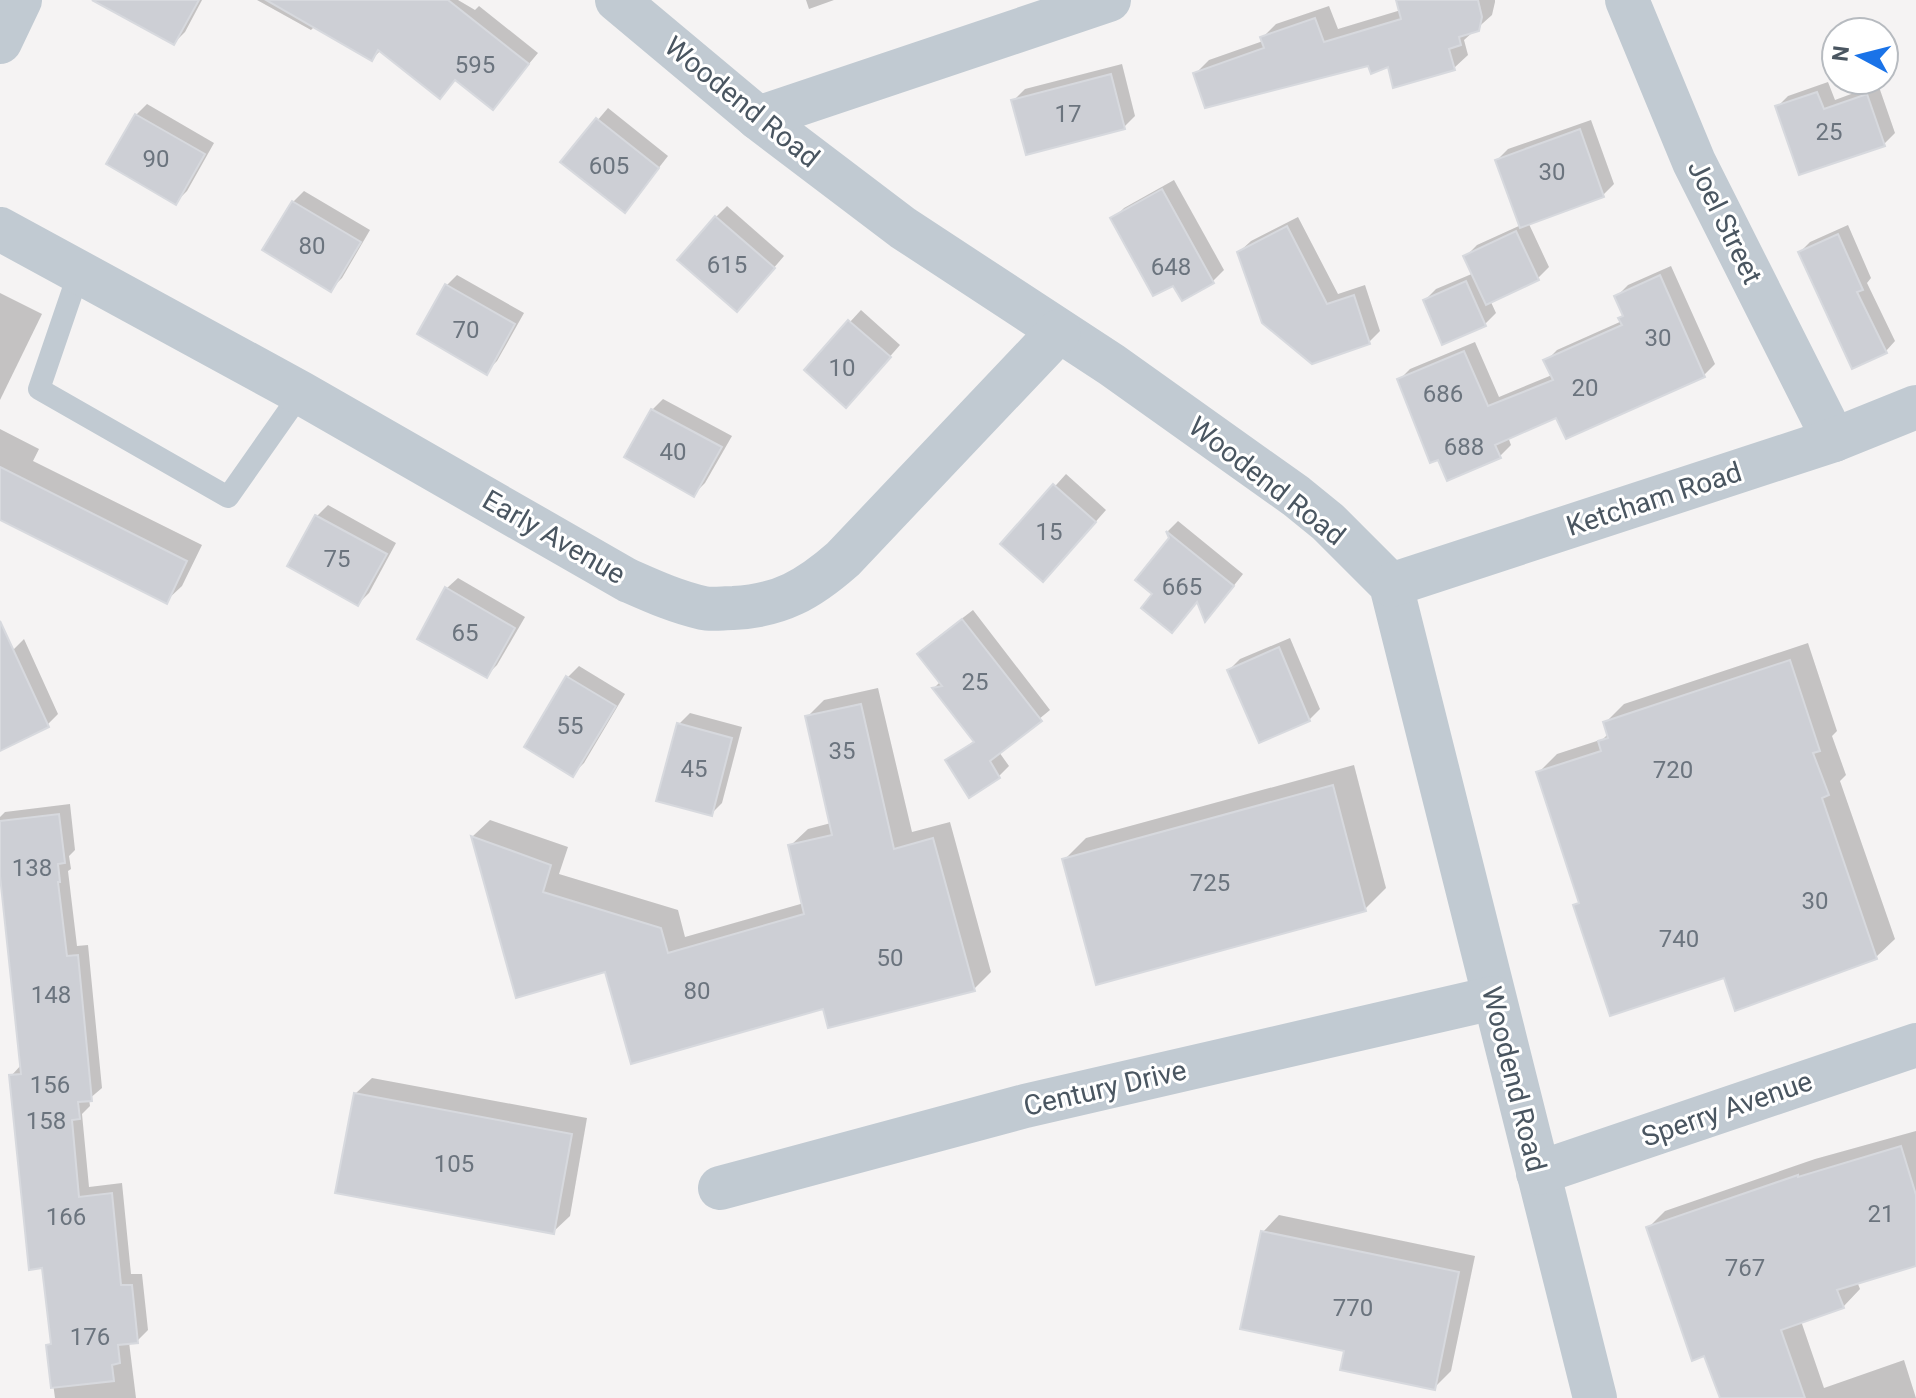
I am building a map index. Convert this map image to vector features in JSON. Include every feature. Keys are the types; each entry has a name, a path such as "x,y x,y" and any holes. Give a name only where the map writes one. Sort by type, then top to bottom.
{"street":[{"path":"0,42 20,0"},
{"name":"Woodend Road","path":"617,0 758,118 903,228 1112,365 1296,496 1328,522 1391,585 1595,1398"},
{"path":"758,118 1109,0"},
{"name":"Joel Street","path":"1627,0 1694,162 1834,440"},
{"name":"Early Avenue","path":"0,229 301,393 627,580 706,609 748,607 788,598 818,582 1059,331"},
{"name":"Ketcham Road","path":"1391,585 1834,440 1916,407"},
{"name":"Century Drive","path":"720,1188 1025,1106 1493,998"},
{"name":"Sperry Avenue","path":"1538,1173 1916,1045"}],"lane":[{"path":"79,272 39,389 228,497 301,393"}],"building":[{"path":"92,0 199,0 174,45"},
{"path":"266,0 448,0 529,64 493,110 455,80 440,99 378,50 372,61"},
{"path":"1396,0 1478,0 1482,17 1479,31 1459,37 1461,45 1449,49 1455,70 1393,88 1388,67 1371,74 1368,66 1205,108 1193,73 1264,48 1260,37 1315,18 1324,42 1401,19"},
{"path":"1111,74 1125,129 1026,155 1011,100"},
{"path":"1817,92 1824,109 1868,96 1885,146 1799,175 1775,106"},
{"path":"135,114 205,154 176,205 106,164"},
{"path":"596,118 659,168 625,213 560,162"},
{"path":"1580,129 1604,197 1520,228 1495,160"},
{"path":"1162,189 1214,283 1182,301 1173,286 1153,296 1110,218"},
{"path":"292,201 361,242 331,292 262,250"},
{"path":"715,216 775,268 737,312 677,260"},
{"path":"1287,226 1327,304 1354,295 1370,344 1312,364 1262,323 1237,252"},
{"path":"1516,231 1539,280 1486,305 1463,256"},
{"path":"1838,234 1863,290 1857,292 1887,353 1852,369 1798,252"},
{"path":"1660,275 1705,377 1566,439 1556,418 1495,445 1501,458 1447,481 1438,460 1430,463 1397,379 1464,351 1488,406 1553,380 1543,360 1622,325 1618,318 1623,316 1614,296"},
{"path":"1466,281 1486,326 1442,345 1423,300"},
{"path":"445,284 515,324 487,375 417,334"},
{"path":"848,320 891,357 846,408 804,370"},
{"path":"651,409 722,447 694,497 624,457"},
{"path":"0,467 187,561 167,604 0,520"},
{"path":"1053,484 1096,522 1043,582 1000,544"},
{"path":"315,515 387,554 358,606 287,566"},
{"path":"1166,531 1234,586 1205,622 1197,602 1172,633 1141,608 1152,594 1135,580 1169,538"},
{"path":"445,587 515,628 487,678 417,639"},
{"path":"962,619 1042,721 990,761 1000,778 969,798 945,760 974,742 932,688 942,686 917,654"},
{"path":"0,621 49,727 0,751"},
{"path":"1279,647 1310,721 1259,743 1227,670"},
{"path":"1790,660 1820,751 1813,753 1829,795 1822,798 1877,959 1735,1011 1724,978 1610,1016 1573,905 1579,903 1536,772 1601,751 1598,741 1608,738 1603,722"},
{"path":"566,676 616,706 573,777 524,747"},
{"path":"861,704 894,849 933,838 975,991 828,1028 823,1009 631,1064 605,972 516,998 471,836 551,865 543,892 661,928 668,953 804,914 788,845 832,835 805,716"},
{"path":"677,723 732,738 712,816 656,801"},
{"path":"1333,785 1366,911 1096,985 1062,859"},
{"path":"59,814 65,863 58,864 58,882 67,956 78,955 92,1101 78,1102 80,1119 72,1120 79,1197 112,1193 121,1285 132,1285 138,1343 118,1345 120,1363 112,1365 114,1381 51,1388 46,1345 51,1344 42,1268 29,1270 9,1075 21,1074 0,876 0,821"},
{"path":"354,1093 572,1134 554,1234 335,1193"},
{"path":"1901,1146 1916,1195 1916,1266 1837,1290 1844,1308 1781,1330 1805,1398 1720,1398 1704,1356 1692,1361 1646,1227 1798,1175"},
{"path":"1261,1231 1459,1272 1435,1390 1340,1370 1344,1351 1240,1329"}]}
